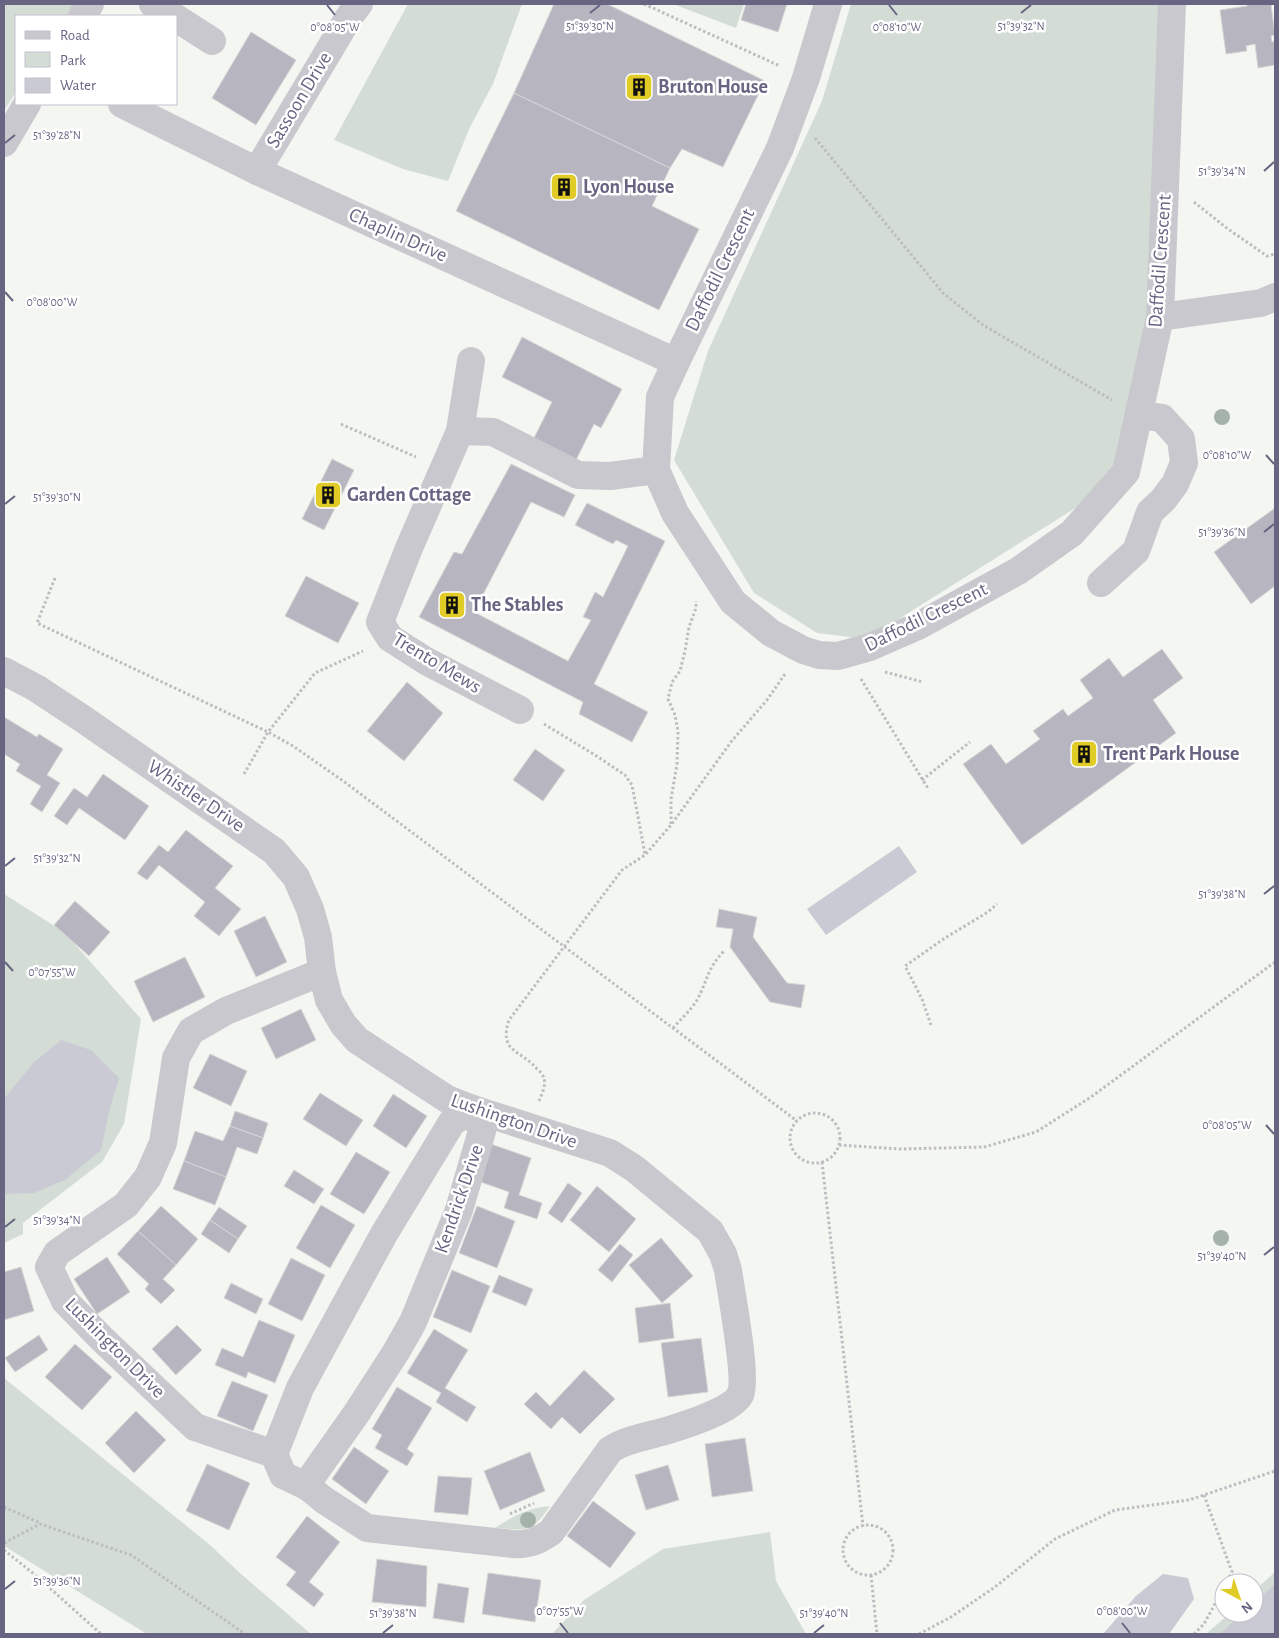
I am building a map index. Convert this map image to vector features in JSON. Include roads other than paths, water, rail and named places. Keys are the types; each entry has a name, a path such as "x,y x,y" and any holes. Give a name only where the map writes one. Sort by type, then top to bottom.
{"street":[{"path":"83,15 90,4"},
{"path":"153,4 172,15"},
{"name":"Sassoon Drive","path":"257,171 349,17 359,4"},
{"name":"Daffodil Crescent","path":"828,4 806,78 780,148 660,397 656,470 675,513 733,602 771,633 803,650 819,655 838,656 870,647 918,626 1018,571 1072,533 1126,472 1160,316 1172,4"},
{"path":"178,19 212,41"},
{"path":"4,143 27,105"},
{"name":"Chaplin Drive","path":"124,105 257,171 676,362"},
{"path":"1160,316 1260,303 1275,297"},
{"name":"Trento Mews","path":"471,361 460,431 409,548 380,622 390,638 426,661 520,710"},
{"path":"1101,583 1136,551 1150,512 1163,500 1175,484 1184,462 1181,439 1162,418 1139,415"},
{"path":"460,431 493,432 578,476 610,476 656,470"},
{"name":"Whistler Drive","path":"4,671 36,688 83,719 274,852 296,877 310,909 318,937 322,972"},
{"name":"Lushington Drive","path":"274,1454 195,1427 101,1338 65,1301 49,1267 57,1253 126,1204 148,1177 163,1143 176,1058 191,1031 226,1011 322,972 329,1000 343,1024 357,1040 447,1098 473,1109 610,1153 636,1169 710,1231 723,1254 728,1270 742,1374 740,1395 727,1407 671,1430 620,1443 610,1450 551,1532 538,1541 526,1545 367,1528 324,1500 308,1487"},
{"name":"Kendrick Drive","path":"274,1454 300,1388 384,1234 452,1122 473,1109 482,1131 458,1210 412,1322 396,1352 356,1414 313,1475 308,1487"},
{"path":"274,1454 283,1476 308,1487"}],"water":[{"path":"899,846 917,872 826,935 807,909"},
{"path":"61,1040 91,1050 119,1078 101,1150 65,1180 34,1193 4,1194 4,1099 33,1063"},
{"path":"1163,1574 1188,1578 1194,1599 1169,1634 1103,1634 1136,1596"},
{"path":"1275,1584 1275,1634 1220,1634 1232,1623 1264,1623 1264,1594"}],"place":[{"name":"Bruton House","path":"639,87"},
{"name":"Lyon House","path":"564,187"},
{"name":"Garden Cottage","path":"328,495"},
{"name":"The Stables","path":"452,605"},
{"name":"Trent Park House","path":"1084,754"}]}
